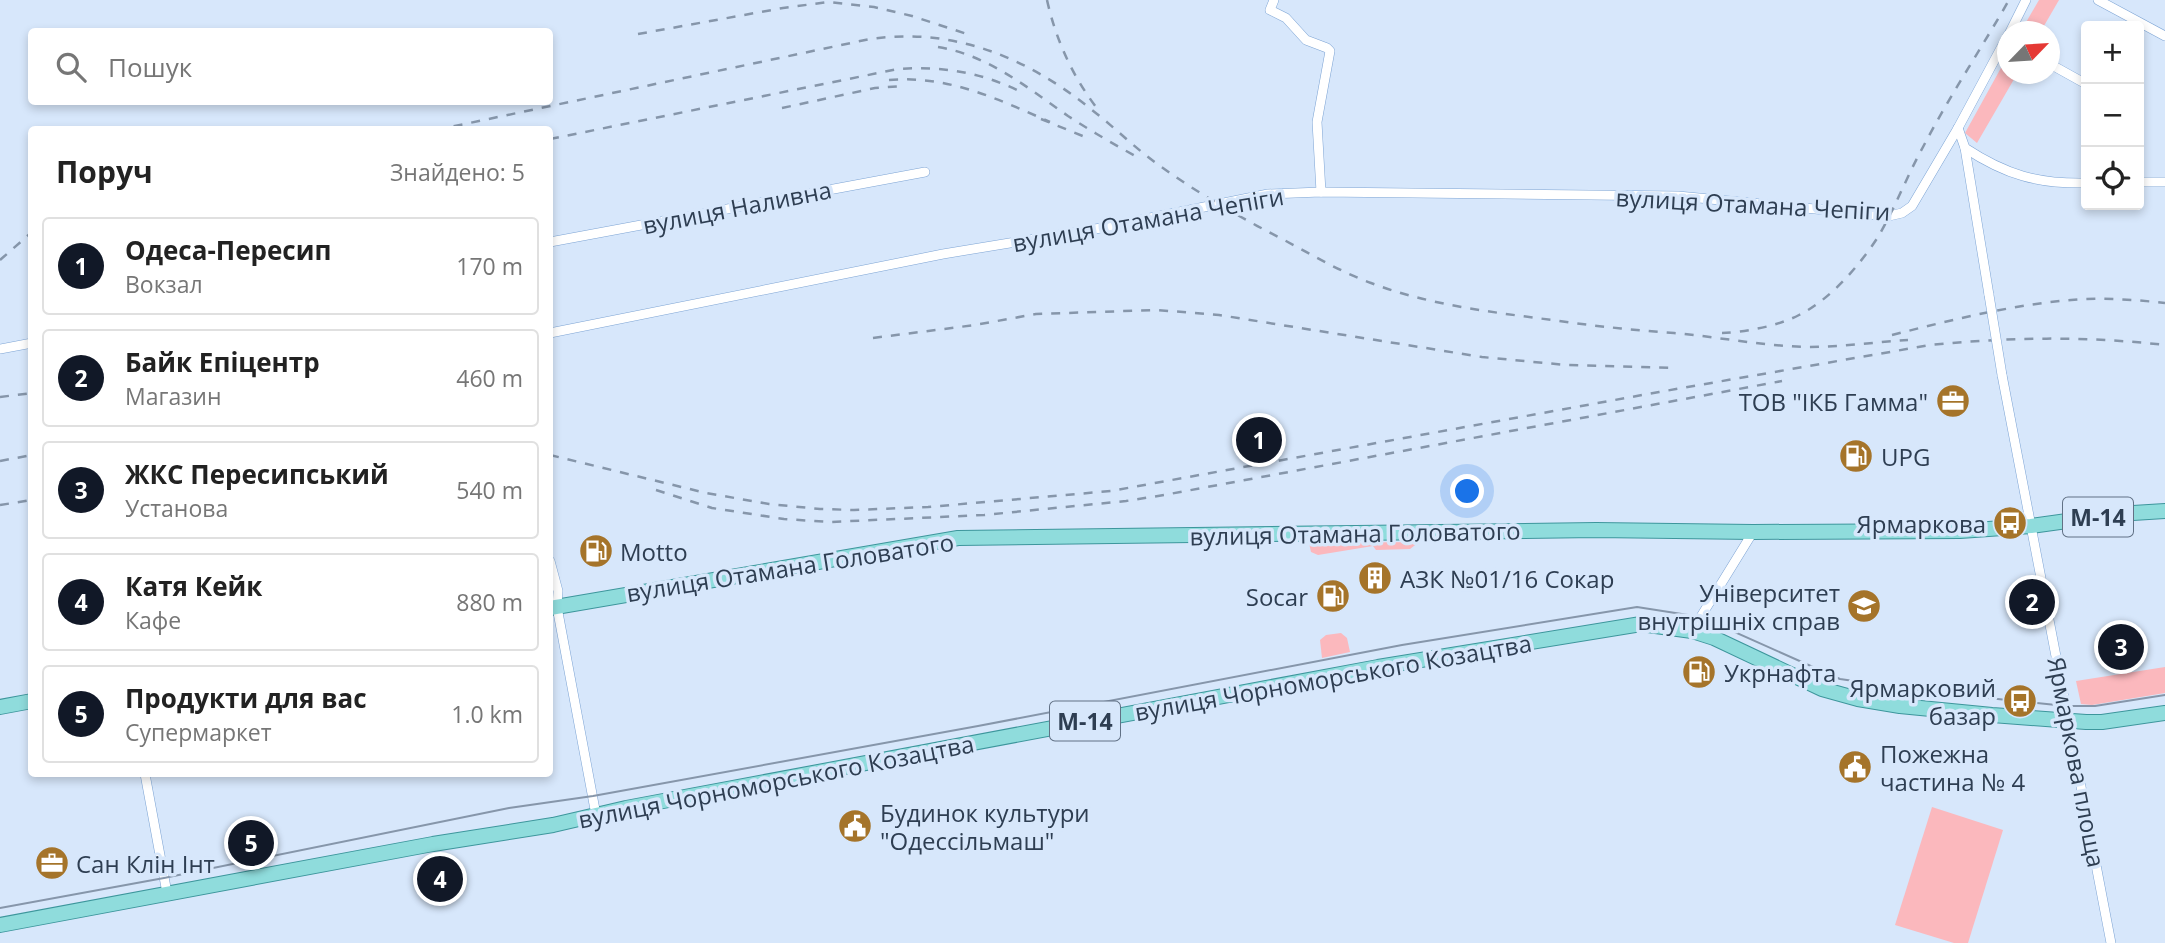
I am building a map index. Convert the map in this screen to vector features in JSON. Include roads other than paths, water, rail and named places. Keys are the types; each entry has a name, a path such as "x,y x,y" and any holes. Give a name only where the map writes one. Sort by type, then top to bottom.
{"main road":[{"name":"вулиця Отамана Головатого","path":"553,608 958,538 1596,530 1960,531 2165,511"},
{"name":"вулиця Чорноморського Козацтва","path":"0,925 433,844 553,825 626,808 1389,665 1641,624 1692,631 1714,638 1822,689 1900,706 2102,722 2165,713"},
{"path":"0,707 28,702"}],"street":[{"path":"1274,0 1270,10 1286,18 1306,40 1330,51 1317,122 1321,192"},
{"name":"вулиця Отамана Чепіги","path":"2015,21 2026,0"},
{"path":"2098,0 2165,36"},
{"name":"вулиця Отамана Чепіги","path":"553,332 943,254 1101,228 1268,194 1321,192 1678,196 1889,216 1902,213 1912,206 1997,56"},
{"path":"2060,70 2084,84"},
{"name":"Ярмаркова площа","path":"1958,128 1965,148 2002,376 2112,943"},
{"path":"1965,148 2005,172 2042,180 2081,183"},
{"name":"вулиця Наливна","path":"553,241 925,172"},
{"path":"2144,182 2165,182"},
{"path":"0,349 28,344"},
{"path":"1692,631 1753,532"},
{"path":"553,572 558,591 553,608 596,815"},
{"path":"146,777 167,893"}],"tram line":[{"path":"0,908 164,878 509,808 593,796 978,726 1402,645 1637,607 1701,617 1840,679 1930,692 2066,706 2095,706 2165,695"}],"railway":[{"path":"1047,0 1066,56 1096,107"},
{"path":"1722,333 1762,328 1799,315 1833,291 1853,270 1878,237 1933,128 2009,0"},
{"path":"638,34 828,2 874,7 970,35"},
{"path":"455,126 870,39 901,36 960,42 988,50 1042,75 1092,110 1156,163 1203,195 1338,269 1393,291 1460,307 1506,314 1774,345 1821,347 1908,340"},
{"path":"938,47 974,57 991,65 1077,122 1139,158"},
{"path":"553,138 898,69 961,72 1021,92"},
{"path":"889,80 932,81 972,90 1050,122"},
{"path":"782,108 875,88 902,86"},
{"path":"1041,119 1090,139"},
{"path":"0,260 28,236"},
{"path":"1892,335 1987,312 2060,301 2104,299 2165,303"},
{"path":"873,338 1036,314 1157,310 1219,315 1482,357 1566,365 1674,368"},
{"path":"553,456 706,493 769,504 854,510 928,507 1111,491 1930,345 2048,339 2165,345"},
{"path":"656,490 712,508 784,519 830,522 984,515 1164,495 1782,381"},
{"path":"0,397 28,394"},
{"path":"0,461 28,456"},
{"path":"0,505 28,501"}],"place":[{"name":"ТОВ \"ІКБ Гамма\"","path":"1953,401"},
{"name":"Одеса-Пересип","path":"1259,440"},
{"name":"UPG","path":"1856,456"},
{"name":"Ярмаркова","path":"2010,523"},
{"name":"Motto","path":"596,551"},
{"name":"АЗК №01/16 Сокар","path":"1375,578"},
{"name":"Socar","path":"1333,596"},
{"name":"Байк Епіцентр","path":"2032,602"},
{"name":"Університет внутрішніх справ","path":"1864,606"},
{"name":"ЖКС Пересипський","path":"2121,647"},
{"name":"Укрнафта","path":"1699,672"},
{"name":"Ярмарковий базар","path":"2020,701"},
{"name":"Пожежна частина № 4","path":"1855,767"},
{"name":"Будинок культури \"Одессільмаш\"","path":"855,826"},
{"name":"Продукти для вас","path":"251,843"},
{"name":"Сан Клін Інт","path":"52,863"},
{"name":"Катя Кейк","path":"440,879"}]}
